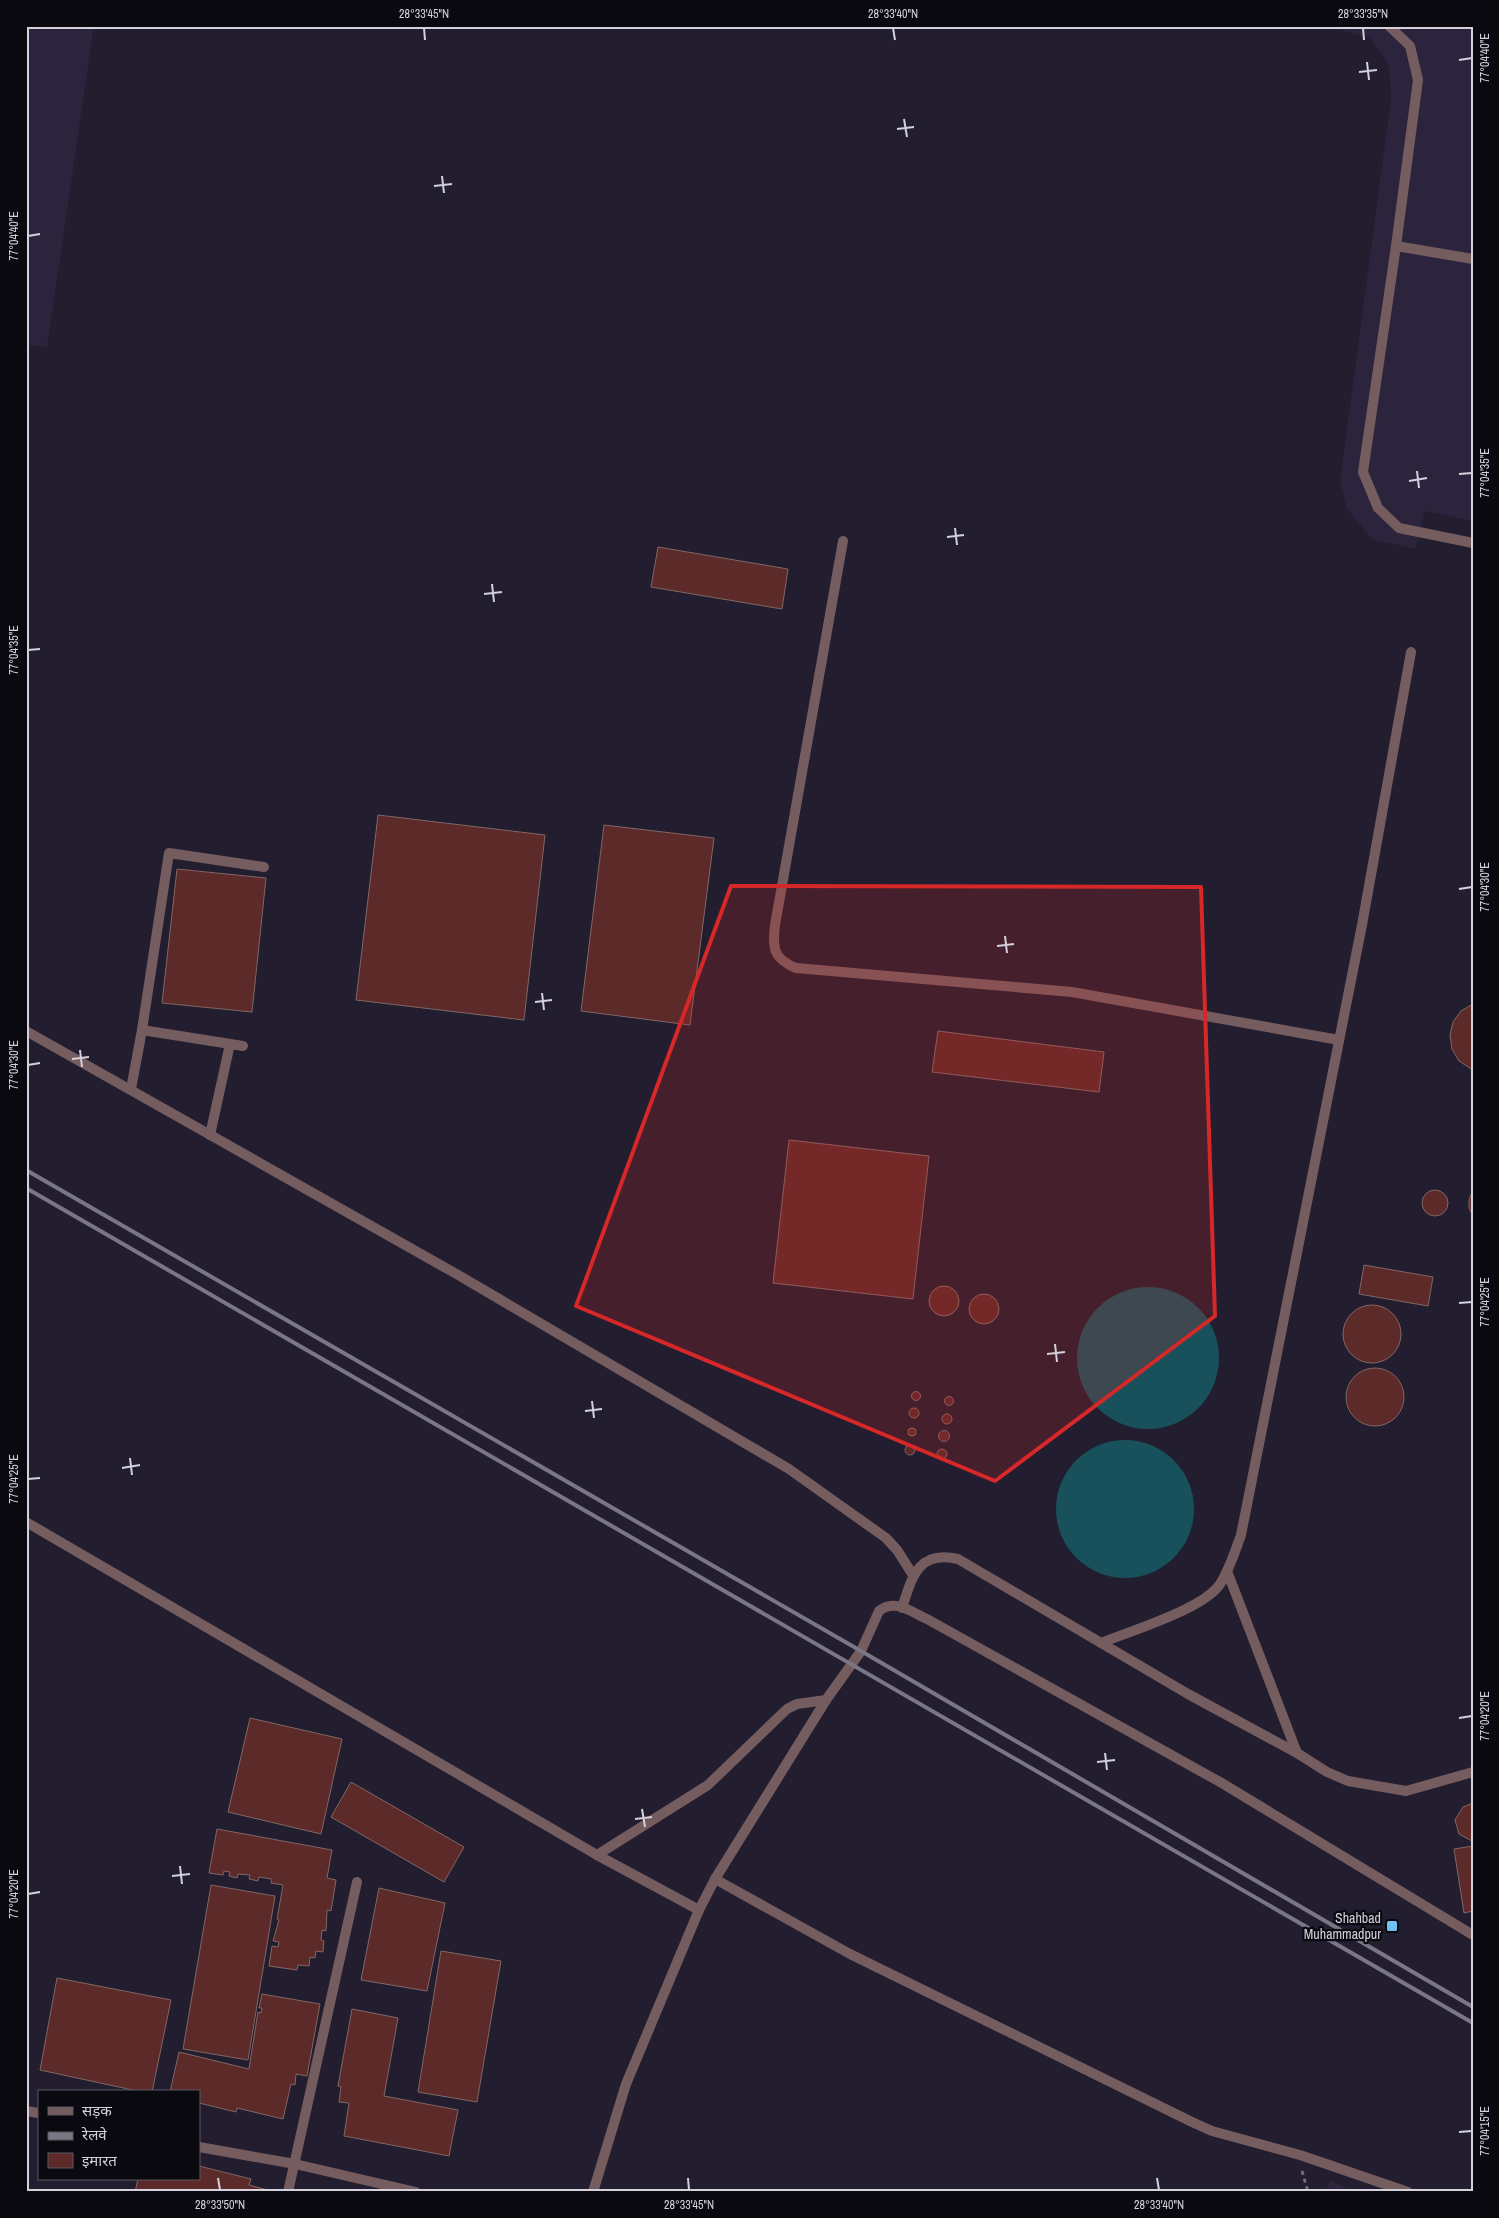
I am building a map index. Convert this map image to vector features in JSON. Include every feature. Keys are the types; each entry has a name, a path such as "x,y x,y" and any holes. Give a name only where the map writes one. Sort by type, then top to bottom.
{"street":[{"path":"1389,26 1410,46 1418,80 1363,472 1378,508 1399,528 1473,543"},
{"path":"1396,246 1473,259"},
{"path":"843,541 775,925 774,946 783,962 796,968 1072,992 1339,1040"},
{"path":"1101,1643 1200,1602 1219,1585 1227,1571 1245,1520 1339,1040 1411,652"},
{"path":"131,1089 169,853 264,867"},
{"path":"142,1030 243,1046"},
{"path":"26,1031 454,1272 789,1469 886,1538 913,1575"},
{"path":"210,1134 230,1044"},
{"path":"26,1522 597,1855 699,1910"},
{"path":"902,1608 913,1575 920,1565 948,1556 958,1559 1188,1694 1337,1777 1395,1790 1418,1789 1473,1772"},
{"path":"1227,1571 1297,1754"},
{"path":"593,2192 626,2084 699,1910 715,1879 826,1700 861,1651 879,1611 886,1606 895,1604 927,1619 1220,1782 1473,1935"},
{"path":"597,1855 708,1785 787,1709 797,1704 826,1700"},
{"path":"715,1879 850,1954 1192,2122 1212,2131 1300,2155 1408,2192"},
{"path":"288,2192 357,1882"},
{"path":"200,2148 295,2164 416,2192"}],"highlighted area":[{"path":"731,886 1201,887 1215,1316 995,1481 576,1306"}],"shaded area":[{"path":"26,26 94,26 47,347 26,345"},
{"path":"1327,26 1473,26 1473,521 1424,511 1416,549 1372,539 1347,509 1340,482 1391,99 1389,65 1370,38"},
{"path":"1148,1287 1162,1288 1175,1292 1198,1308 1214,1331 1218,1344 1218,1372 1214,1385 1198,1408 1175,1424 1162,1428 1148,1429 1134,1428 1121,1424 1098,1408 1082,1385 1078,1372 1077,1358 1078,1344 1082,1331 1098,1308 1121,1292 1134,1288"},
{"path":"1125,1440 1151,1445 1163,1451 1174,1460 1183,1471 1189,1483 1194,1509 1189,1535 1183,1547 1174,1558 1163,1567 1151,1573 1125,1578 1099,1573 1087,1567 1076,1558 1067,1547 1061,1535 1056,1509 1061,1483 1067,1471 1076,1460 1087,1451 1099,1445"},
{"path":"1330,2180 1354,2192 1325,2192"}],"building":[{"path":"658,547 788,569 782,609 651,587"},
{"path":"378,815 545,835 524,1020 356,1000"},
{"path":"604,825 714,838 690,1025 581,1011"},
{"path":"177,869 266,878 252,1012 162,1003"},
{"path":"1473,1004 1473,1070 1459,1061 1452,1049 1450,1035 1453,1022 1461,1011"},
{"path":"938,1031 1104,1052 1099,1092 932,1072"},
{"path":"789,1140 929,1156 913,1299 773,1283"},
{"path":"1435,1190 1444,1194 1448,1203 1444,1212 1435,1216 1426,1212 1422,1203 1426,1194"},
{"path":"1473,1192 1473,1216 1469,1208"},
{"path":"1364,1265 1433,1277 1428,1306 1359,1294"},
{"path":"944,1286 955,1290 959,1301 955,1312 944,1316 933,1312 929,1301 933,1290"},
{"path":"984,1294 995,1298 999,1309 995,1320 984,1324 973,1320 969,1309 973,1298"},
{"path":"1372,1305 1388,1310 1396,1318 1401,1334 1396,1350 1388,1358 1372,1363 1356,1358 1348,1350 1343,1334 1348,1318 1356,1310"},
{"path":"1375,1368 1391,1373 1399,1381 1404,1397 1399,1413 1391,1421 1375,1426 1359,1421 1351,1413 1346,1397 1351,1381 1359,1373"},
{"path":"916,1391 921,1396 916,1401 911,1396"},
{"path":"949,1396 954,1401 949,1406 944,1401"},
{"path":"912,1408 916,1408 919,1413 918,1417 912,1418 909,1415 909,1411"},
{"path":"945,1414 949,1414 952,1419 951,1423 945,1424 942,1421 942,1417"},
{"path":"912,1428 916,1432 912,1436 908,1432"},
{"path":"942,1431 946,1431 949,1436 948,1440 942,1441 939,1438 939,1434"},
{"path":"910,1445 915,1450 910,1455 905,1450"},
{"path":"942,1449 947,1454 942,1459 937,1454"},
{"path":"250,1718 342,1739 321,1834 228,1812"},
{"path":"351,1782 464,1847 444,1882 331,1817"},
{"path":"1473,1803 1472,1841 1459,1834 1455,1820 1463,1807"},
{"path":"217,1829 332,1850 327,1878 336,1880 331,1911 327,1910 326,1931 322,1930 323,1952 316,1951 315,1958 310,1957 309,1966 298,1965 297,1970 269,1966 272,1946 278,1947 279,1942 273,1941 279,1920 277,1919 283,1885 271,1883 272,1879 259,1877 258,1881 249,1879 250,1875 238,1874 237,1878 229,1876 230,1872 224,1871 223,1875 209,1873"},
{"path":"1473,1846 1473,1911 1464,1913 1454,1849"},
{"path":"211,1885 275,1896 248,2060 183,2049"},
{"path":"379,1888 445,1903 427,1991 361,1980"},
{"path":"441,1951 501,1961 477,2102 418,2092"},
{"path":"57,1978 171,2000 152,2090 133,2090 40,2070"},
{"path":"262,1994 320,2004 307,2076 296,2074 295,2085 291,2084 283,2119 237,2108 236,2112 200,2103 200,2090 170,2090 179,2052 249,2069 258,2012 261,2013 262,2008 259,2008"},
{"path":"352,2009 398,2018 384,2096 458,2110 449,2156 344,2136 349,2103 339,2102 341,2087 338,2086"},
{"path":"200,2166 251,2179 249,2185 275,2192 135,2192 138,2180 200,2180"}],"railway":[{"path":"26,1170 861,1651 1473,2007"},
{"path":"26,1188 1473,2023"}],"place":[{"name":"Shahbad Muhammadpur","path":"1392,1926"}]}
